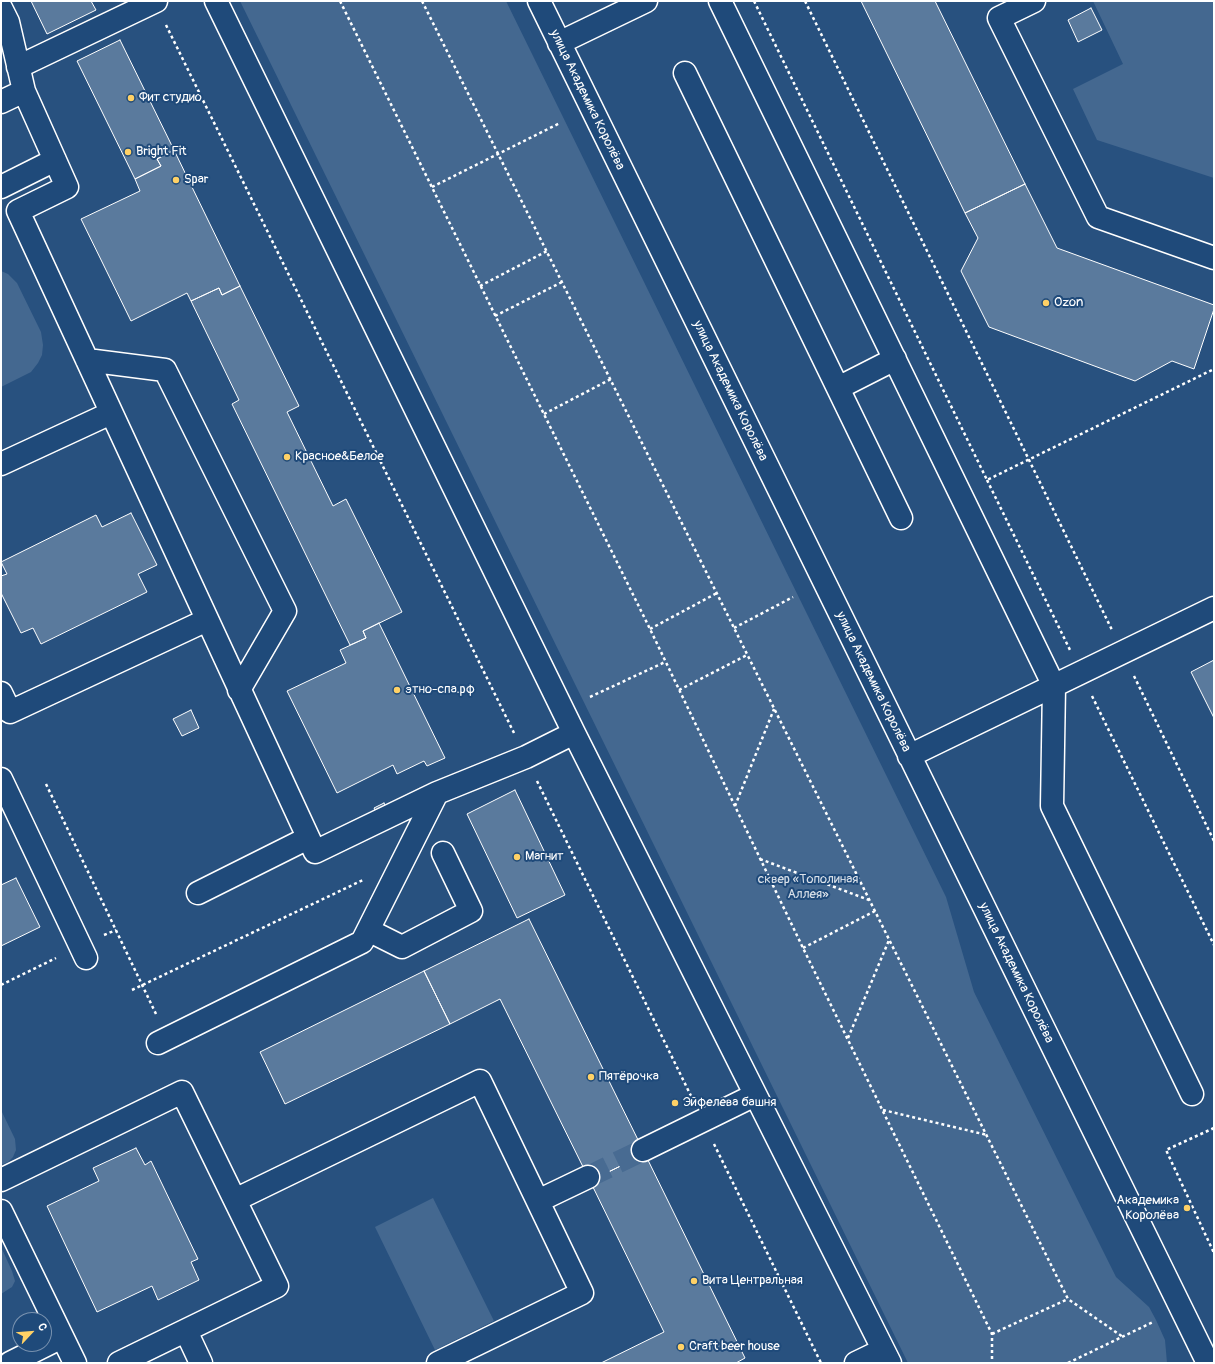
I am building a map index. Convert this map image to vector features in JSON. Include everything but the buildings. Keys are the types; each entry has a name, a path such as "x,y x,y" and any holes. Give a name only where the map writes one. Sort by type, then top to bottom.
{"street":[{"path":"18,67 155,1"},
{"path":"216,1 574,734 886,1357 856,1363"},
{"name":"улица Академика Королёва","path":"539,1 1208,1363"},
{"path":"559,43 646,1"},
{"path":"720,1 1054,686 1052,806 1192,1094"},
{"path":"1034,1 1000,18 1098,217 1214,258"},
{"path":"3,18 24,92 67,187 18,211 315,852 436,793 526,757 574,734"},
{"path":"684,73 901,518"},
{"path":"1,102 24,92"},
{"path":"1,187 55,160"},
{"path":"838,388 895,359"},
{"path":"87,360 165,370 285,611 240,690"},
{"path":"1,464 111,413"},
{"path":"909,756 1214,608"},
{"path":"1,693 10,712 208,620"},
{"path":"1,779 86,958"},
{"path":"163,1040 362,942 436,793"},
{"path":"198,893 308,838"},
{"path":"368,930 402,947 471,911 443,853"},
{"path":"235,1200 480,1081 582,1293 438,1363"},
{"path":"1,1180 182,1092 277,1286 119,1363"},
{"path":"643,1150 755,1095"},
{"path":"538,1201 588,1177"},
{"path":"1,1211 75,1363"},
{"path":"186,1331 201,1363"},
{"path":"10,1363 62,1338"}],"path":[{"path":"155,1 821,1363"},
{"path":"340,1 650,629 803,948 992,1334 992,1363"},
{"path":"422,1 1068,1298 1123,1337"},
{"path":"754,1 1214,945"},
{"path":"805,1 1214,841"},
{"path":"432,187 560,123"},
{"path":"480,286 547,251"},
{"path":"495,316 562,282"},
{"path":"987,480 1214,369"},
{"path":"544,414 610,380"},
{"path":"650,629 717,593"},
{"path":"734,628 793,597"},
{"path":"679,690 747,655"},
{"path":"590,697 665,662"},
{"path":"735,807 774,708"},
{"path":"46,784 142,985 163,1040"},
{"path":"760,859 870,900"},
{"path":"132,990 403,861"},
{"path":"803,948 875,912"},
{"path":"848,1038 889,940"},
{"path":"883,1110 987,1135"},
{"path":"1214,1128 1166,1150 1214,1253"},
{"path":"992,1334 1068,1298"},
{"path":"1068,1363 1154,1322"}],"green space":[{"name":"сквер «Тополиная Аллея»","path":"240,1 506,1 946,897 974,992 1116,1277 1149,1307 1156,1320 1165,1340 1167,1363 908,1363"},
{"path":"1093,1 1214,1 1214,178 1097,140 1073,89 1123,64"},
{"path":"1,271 8,274 17,283 41,332 43,345 42,355 31,372 1,387"},
{"path":"1,1110 15,1139 16,1150 13,1157 8,1162 1,1165"},
{"path":"433,1198 494,1321 435,1350 375,1227"},
{"path":"1,1247 15,1281 12,1287 1,1294"}],"tunnel":[{"path":"588,1177 643,1150"}],"place":[{"name":"Фит студио","path":"131,98"},
{"name":"Bright Fit","path":"128,152"},
{"name":"Spar","path":"176,180"},
{"name":"Ozon","path":"1046,303"},
{"name":"Красное&Белое","path":"287,457"},
{"name":"этно-спа.рф","path":"397,690"},
{"name":"Магнит","path":"517,857"},
{"name":"Пятёрочка","path":"591,1077"},
{"name":"Эйфелева башня","path":"675,1103"},
{"name":"Академика Королёва","path":"1187,1208"},
{"name":"Вита Центральная","path":"694,1281"},
{"name":"Craft beer house","path":"681,1347"}]}
